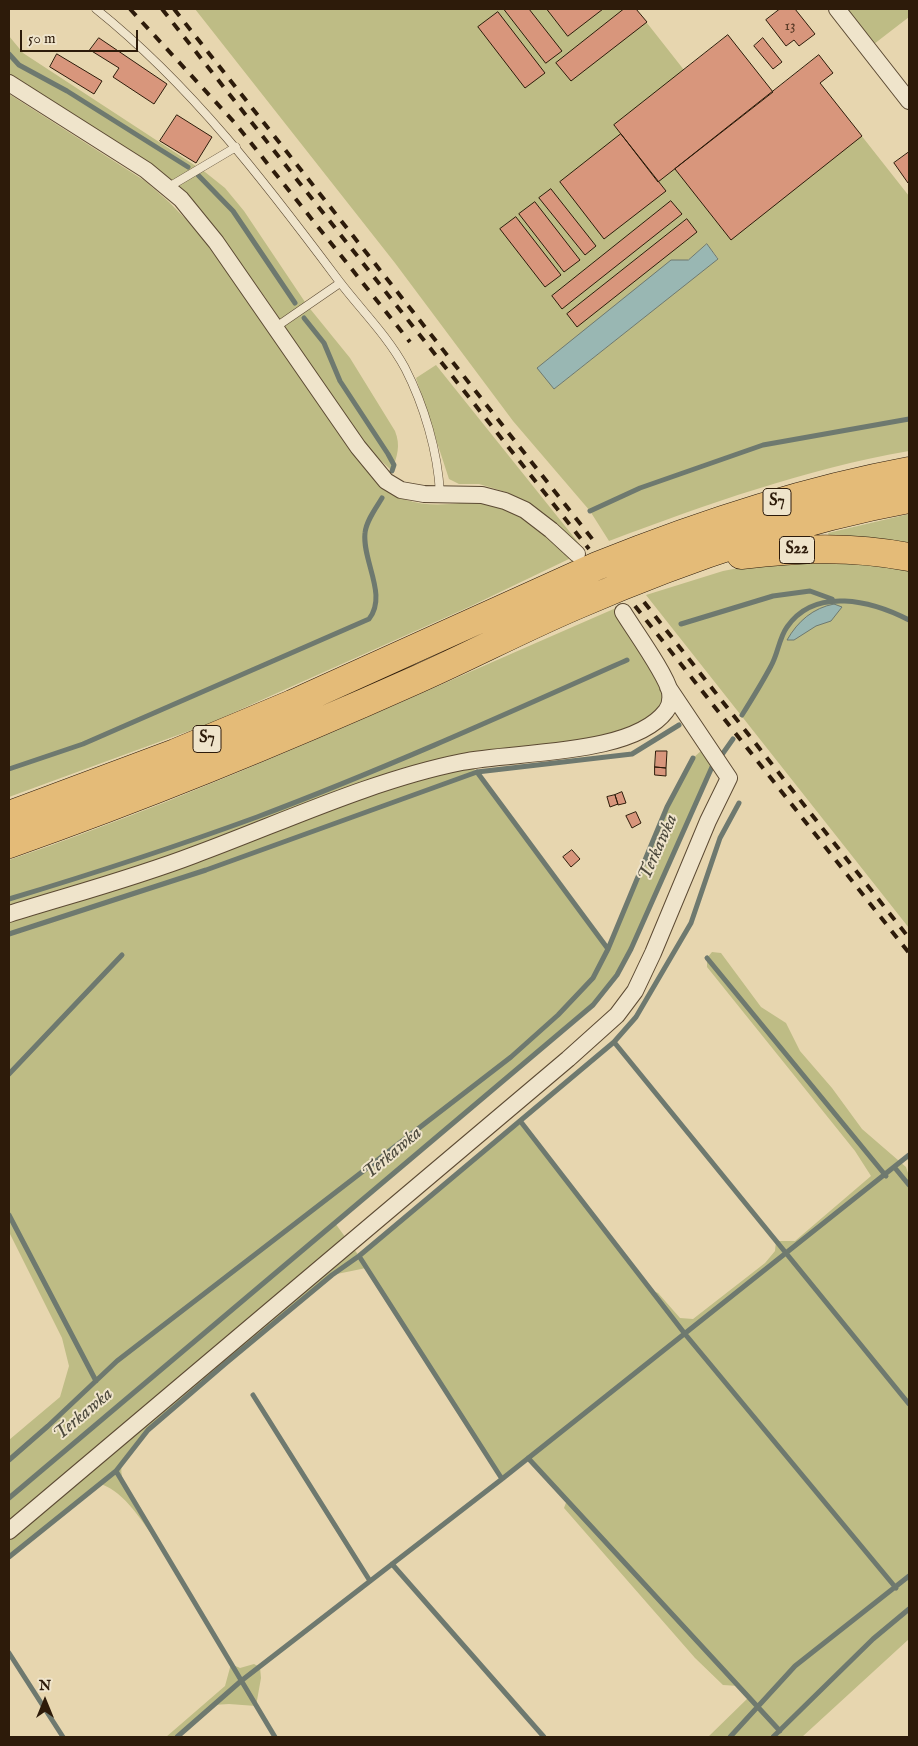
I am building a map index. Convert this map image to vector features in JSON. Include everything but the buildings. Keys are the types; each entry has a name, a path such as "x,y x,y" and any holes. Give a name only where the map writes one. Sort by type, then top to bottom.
{"highway":[{"name":"S7","path":"9,815 175,753 292,704 597,566 647,546 814,491 909,471"},
{"name":"S7","path":"9,844 171,784 303,730 577,605 685,562 807,523 909,498"},
{"name":"S22","path":"685,562 810,549 847,548 909,558"}],"street":[{"path":"837,9 909,100"},
{"path":"9,83 146,170 181,199 216,242 358,447 386,481 401,490 440,494 482,495 505,501 525,510 552,530 578,554"},
{"path":"9,1531 561,1065 610,1021 630,998 653,953 708,821 729,778 668,687 623,612"},
{"path":"9,914 191,857 397,779 466,761 508,754 582,748 635,734 659,720 666,712 670,700 668,687"}],"lane":[{"path":"96,9 124,31 173,77 236,147 340,282 389,341 405,369 416,395 439,469 440,494"},
{"path":"167,188 236,147"},
{"path":"276,327 340,282"}],"shaded area":[{"path":"195,9 636,9 684,70 728,35 773,92 819,55 833,73 820,83 909,196 909,451 832,467 757,489 609,541 590,511 513,421 395,263","holes":["707,244 718,258 554,389"]},
{"path":"846,9 909,9 909,17 874,44"},
{"path":"9,36 23,53 205,172 225,188 244,211 307,305 350,358 395,431 398,446 392,471 373,453 331,396 267,300 208,219 182,189 157,168 9,76"},
{"path":"9,94 145,181 169,202 203,237 378,484 395,495 412,502 453,504 477,502 504,508 528,521 571,558 469,607 208,724 9,797"},
{"path":"436,365 585,551 582,552 533,510 509,493 479,484 459,484 449,479 416,378"},
{"path":"909,514 909,549 829,536 828,533"},
{"path":"786,559 909,566 909,928 646,595 723,571"},
{"path":"616,608 670,694 649,727 466,761 477,772 608,949 667,807 693,758 701,751 712,767 631,949 617,975 593,1005 335,1223 359,1256 521,1122 651,1290 658,1293 680,1318 693,1319 765,1263 775,1251 776,1241 795,1241 871,1176 855,1151 707,967 707,958 712,952 721,953 761,1007 786,1023 800,1051 832,1088 862,1129 906,1167 909,1176 907,1182 909,1185 909,1639 802,1737 708,1737 749,1697 738,1686 723,1685 695,1658 564,1508 567,1500 528,1459 502,1479 366,1268 332,1275 149,1430 126,1454 121,1472 124,1482 134,1504 158,1543 126,1501 110,1488 101,1484 9,1557 9,1440 60,1397 69,1366 62,1338 9,1232 9,860 163,803 239,772"},
{"path":"231,1664 240,1668 254,1664 260,1667 261,1678 256,1706 213,1705 177,1737 166,1737 225,1686"}],"water":[{"path":"707,244 718,259 554,389 537,368 671,260 688,260"},
{"path":"834,604 842,607 831,621 816,626 794,640 787,640 807,616 819,609"}],"waterway":[{"path":"9,54 19,65 67,91 188,167"},
{"path":"198,175 233,211 295,303"},
{"path":"304,318 324,343 340,381 388,454 394,465 392,471"},
{"path":"590,511 640,488 763,445 909,419"},
{"path":"9,769 83,744 369,619 374,610 376,599 365,544 365,533 369,519 382,498"},
{"path":"681,624 773,596 810,591 832,599"},
{"name":"Terkawka","path":"742,715 771,666 787,627 799,614 813,606 828,602 862,603 878,607 909,620"},
{"path":"9,899 164,850 304,799 443,742 627,660"},
{"path":"9,934 206,870 477,772 632,754 679,725"},
{"name":"Terkawka","path":"721,756 733,739"},
{"path":"9,1460 117,1361 511,1057 558,1015 593,978 608,949 667,807 693,758"},
{"name":"Terkawka","path":"9,1498 593,1005 617,975 631,949 712,767"},
{"path":"477,772 608,949"},
{"path":"9,1557 116,1471 148,1430 226,1363 332,1275 359,1256 614,1042 636,1017 691,923 720,838 739,803"},
{"path":"9,1074 122,955"},
{"path":"707,958 886,1176"},
{"path":"614,1042 909,1404"},
{"path":"521,1122 685,1334 896,1588"},
{"path":"177,1737 241,1681 502,1479 909,1155"},
{"path":"895,1168 909,1185"},
{"path":"9,1215 96,1381"},
{"path":"359,1256 502,1479"},
{"path":"253,1395 370,1581"},
{"path":"528,1458 780,1731"},
{"path":"116,1471 275,1737"},
{"path":"392,1564 544,1737"},
{"path":"730,1737 795,1666 909,1576"},
{"path":"773,1737 873,1639 909,1609"},
{"path":"9,1653 63,1737"}],"railway":[{"path":"130,9 235,123 410,342"},
{"path":"162,9 589,549"},
{"path":"174,9 597,545"},
{"path":"644,602 909,938"},
{"path":"635,606 909,953"}]}
